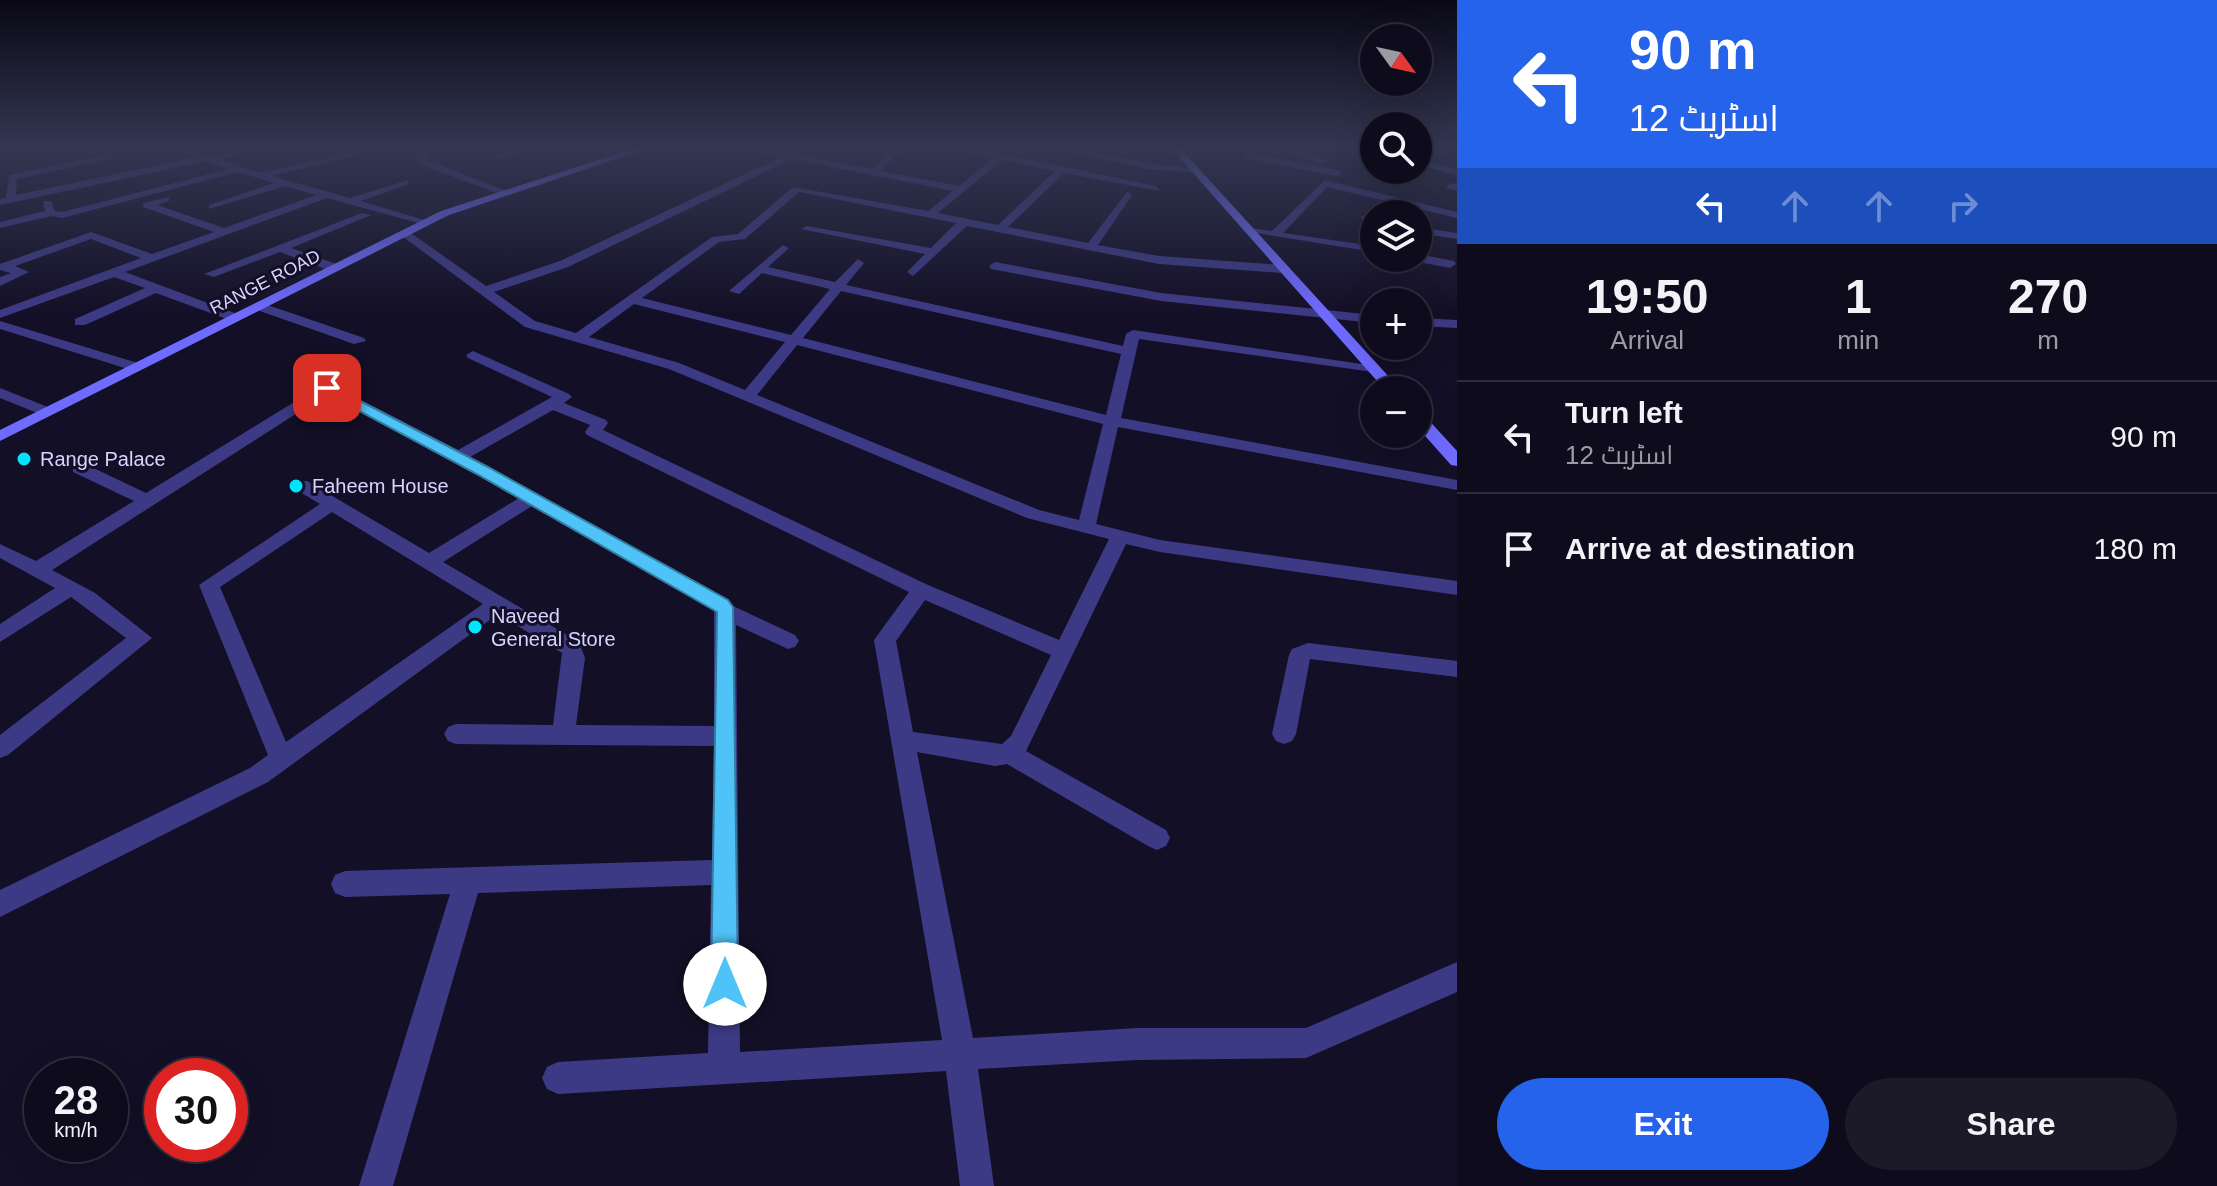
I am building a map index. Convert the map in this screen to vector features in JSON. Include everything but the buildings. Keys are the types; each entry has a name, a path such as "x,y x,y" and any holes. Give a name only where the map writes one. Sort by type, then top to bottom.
{"main road":[{"name":"RANGE ROAD","path":"0,436 426,222 477,203"},
{"path":"1225,203 1380,376"},
{"path":"1432,433 1457,461"}],"street":[{"path":"48,203 51,213"},
{"path":"0,225 51,213 62,215 107,203"},
{"path":"149,203 147,204 222,231"},
{"path":"213,207 224,203"},
{"path":"0,314 301,203"},
{"path":"365,203 426,222"},
{"path":"485,291 564,264 692,203"},
{"path":"578,338 717,239 741,237 780,203"},
{"path":"870,203 1159,260 1283,269"},
{"path":"930,215 944,203"},
{"path":"1000,229 1027,203"},
{"path":"1091,246 1121,203"},
{"path":"1275,235 1305,203"},
{"path":"1409,203 1457,215"},
{"path":"210,274 366,215"},
{"path":"820,215 807,229 934,252"},
{"path":"913,272 964,222"},
{"path":"1250,231 1360,247"},
{"path":"1432,232 1457,236"},
{"path":"404,233 530,324 674,366 1033,514 1175,549 1457,588"},
{"path":"1,266 91,235 149,257"},
{"path":"281,248 335,268"},
{"path":"735,291 783,248"},
{"path":"1432,261 1450,264"},
{"path":"748,396 858,263"},
{"path":"0,282 23,272 1,266"},
{"path":"995,266 1161,297 1360,318"},
{"path":"759,269 1129,352"},
{"path":"110,271 235,318"},
{"path":"80,322 156,288"},
{"path":"632,299 1112,421 1457,485"},
{"path":"259,306 359,341"},
{"path":"1432,323 1457,324"},
{"path":"0,325 136,367"},
{"path":"1086,528 1133,334 1375,370"},
{"path":"458,457 555,405 564,397 473,355"},
{"path":"37,570 327,388 532,498 721,604 726,611 788,641"},
{"path":"0,393 47,412"},
{"path":"555,405 600,423 593,432 921,590 1064,651"},
{"path":"1438,440 1457,445"},
{"path":"79,468 146,500"},
{"path":"301,485 571,648 574,658 563,734"},
{"path":"429,562 532,498"},
{"path":"281,759 209,585 332,504"},
{"path":"903,740 995,756 1009,753 1019,743 1120,536"},
{"path":"0,550 70,588 138,632 141,638 0,748"},
{"path":"0,634 70,588"},
{"path":"921,590 885,640 960,1054 977,1186"},
{"path":"0,904 259,775 499,603"},
{"path":"724,1068 726,611"},
{"path":"1284,734 1300,655 1308,651 1457,669"},
{"path":"456,734 726,736"},
{"path":"1009,753 1157,838"},
{"path":"345,884 725,872"},
{"path":"376,1186 468,880"},
{"path":"558,1078 1137,1044 1306,1043 1457,977"}],"place":[{"name":"Range Palace","path":"24,459"},
{"name":"Faheem House","path":"296,486"},
{"name":"Naveed General Store","path":"475,627"}],"route":[{"path":"327,388 483,470 721,604 726,611 725,984"}]}
